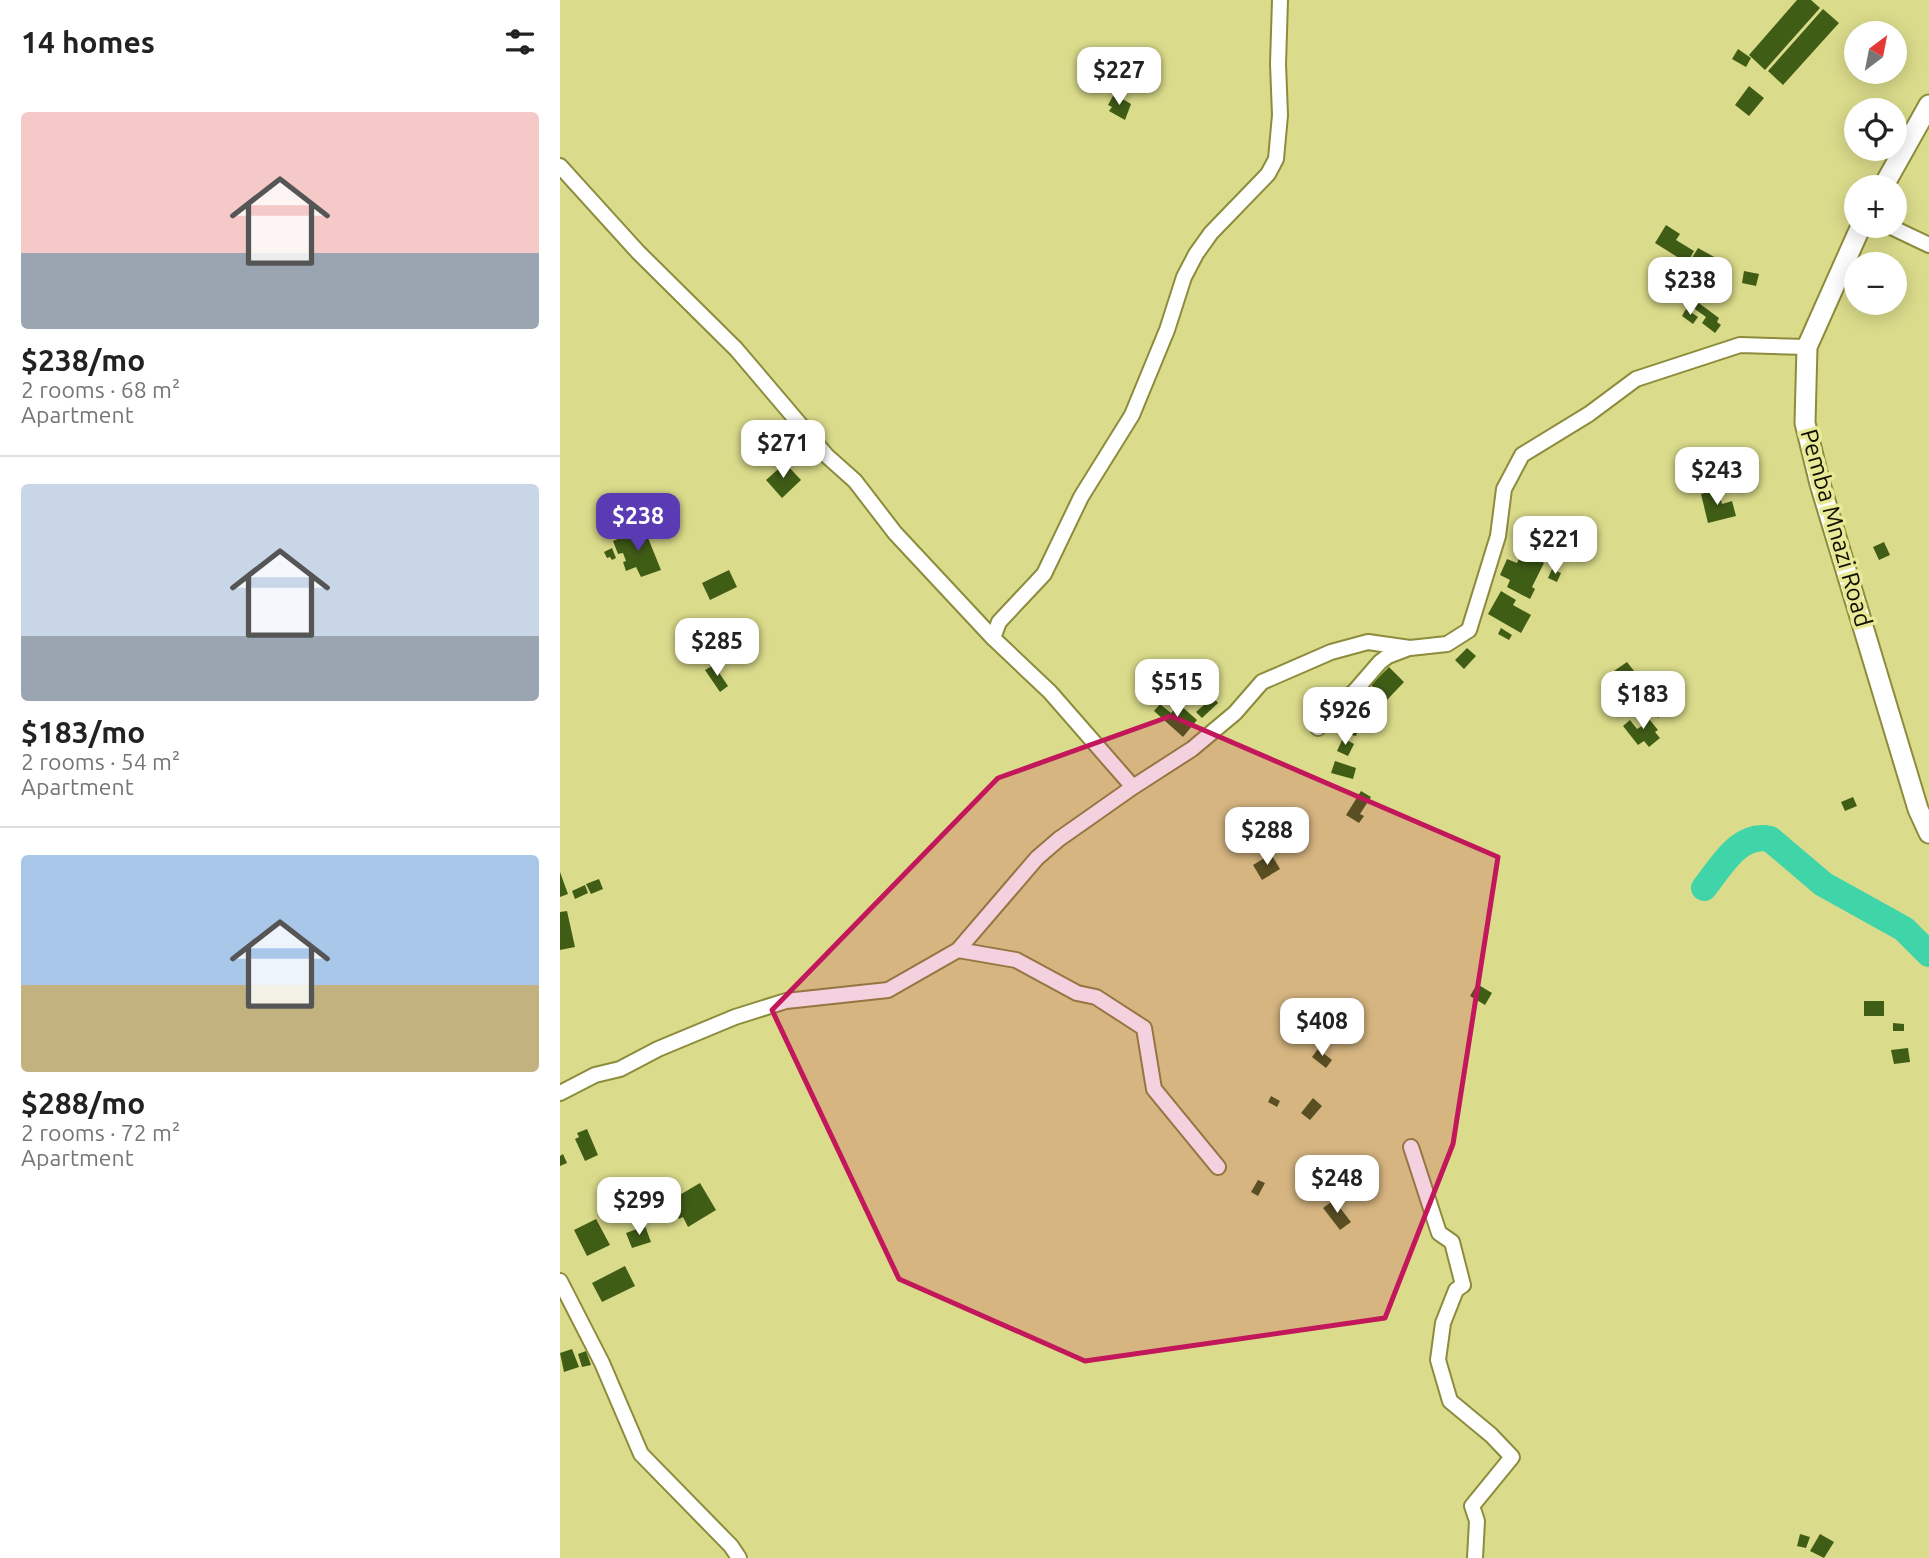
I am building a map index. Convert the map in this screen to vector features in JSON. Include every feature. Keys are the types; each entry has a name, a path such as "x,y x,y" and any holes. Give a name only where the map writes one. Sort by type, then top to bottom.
{"main road":[{"path":"1890,175 1929,105"},
{"name":"Pemba Mnazi Road","path":"1856,238 1807,347 1805,423 1820,484 1918,809 1929,833"}],"street":[{"path":"993,638 999,622 1044,574 1081,496 1132,415 1167,330 1184,277 1196,254 1211,233 1268,174 1276,159 1280,116 1280,0"},
{"path":"560,166 638,252 736,349 827,456 856,481 895,533 993,638 1050,692 1133,787"},
{"path":"1907,235 1929,245"},
{"path":"1318,728 1331,716 1340,701 1354,692 1388,656 1410,648 1447,644 1469,630 1498,536 1504,489 1522,455 1589,414 1636,379 1740,345 1807,347"},
{"path":"560,1093 595,1075 620,1069 658,1049 735,1017 786,1001 888,990 958,950 1037,858 1059,839 1192,749 1235,713 1262,682 1331,652 1368,642 1410,648"},
{"path":"958,950 1016,960 1076,993 1096,997 1144,1028 1154,1089 1218,1167"},
{"path":"1411,1147 1439,1233 1452,1242 1463,1285 1456,1290 1443,1323 1438,1360 1450,1401 1491,1435 1512,1457 1472,1506 1477,1521 1475,1558"},
{"path":"560,1281 602,1363 641,1454 731,1546 739,1558"}],"highlighted area":[{"path":"1171,716 1498,857 1453,1144 1385,1318 1085,1361 899,1279 772,1010 998,778"}],"building":[{"path":"1797,0 1811,0 1820,8 1765,70 1749,55"},
{"path":"1823,9 1839,23 1783,85 1768,71"},
{"path":"1738,49 1751,58 1746,67 1732,59"},
{"path":"1749,86 1764,98 1749,116 1735,105"},
{"path":"1114,94 1131,104 1125,120 1109,111 1112,107 1108,105"},
{"path":"1666,225 1680,234 1676,240 1694,251 1687,263 1655,243"},
{"path":"1698,248 1716,258 1706,276 1687,266"},
{"path":"1744,271 1759,274 1756,286 1742,283"},
{"path":"1696,301 1719,318 1717,322 1721,325 1715,333 1702,323 1706,317 1692,307"},
{"path":"1686,309 1698,317 1693,324 1682,316"},
{"path":"785,463 801,480 782,498 766,480"},
{"path":"1718,489 1722,504 1732,501 1736,516 1708,523 1701,494"},
{"path":"644,528 661,570 641,577 636,567 626,571 623,553 618,554 613,541"},
{"path":"1884,542 1890,555 1879,560 1873,547"},
{"path":"612,548 616,558 612,560 607,558 604,552"},
{"path":"1521,555 1528,555 1544,563 1532,587 1535,589 1530,599 1507,587 1510,580 1500,575 1507,559 1517,563"},
{"path":"1552,569 1561,573 1557,582 1548,578"},
{"path":"729,570 737,587 710,600 702,583"},
{"path":"1501,591 1516,600 1513,605 1531,615 1521,633 1488,614"},
{"path":"1501,628 1512,635 1509,640 1498,634"},
{"path":"1467,648 1476,656 1464,669 1455,660"},
{"path":"1627,662 1638,676 1626,685 1614,671"},
{"path":"714,665 728,686 720,692 705,670"},
{"path":"1389,667 1404,682 1387,700 1371,685"},
{"path":"1652,684 1662,691 1656,701 1646,695"},
{"path":"1213,697 1218,703 1202,718 1196,712"},
{"path":"1360,698 1373,706 1367,716 1362,713 1360,717 1351,712"},
{"path":"1160,704 1171,713 1179,704 1197,720 1183,737 1154,711"},
{"path":"1658,707 1663,712 1658,718 1652,713"},
{"path":"1645,714 1658,730 1655,732 1660,738 1649,747 1644,741 1638,745 1623,726 1630,720 1637,729 1642,726 1637,719"},
{"path":"1348,718 1360,721 1356,736 1344,733"},
{"path":"1343,738 1354,744 1348,756 1337,751"},
{"path":"1335,761 1356,768 1353,779 1331,773"},
{"path":"1361,791 1371,797 1360,814 1364,816 1359,823 1346,815"},
{"path":"1853,797 1857,806 1845,811 1841,802"},
{"path":"1271,854 1280,869 1262,880 1253,865"},
{"path":"560,872 568,894 560,897"},
{"path":"599,879 603,889 591,894 586,884"},
{"path":"585,885 588,893 575,899 572,891"},
{"path":"567,911 575,947 560,950 560,912"},
{"path":"1477,984 1492,993 1485,1005 1470,996"},
{"path":"1864,1001 1884,1001 1884,1016 1864,1016"},
{"path":"1893,1023 1904,1024 1904,1031 1893,1031"},
{"path":"1908,1048 1910,1062 1894,1064 1891,1050"},
{"path":"1318,1049 1332,1060 1326,1068 1312,1057"},
{"path":"1271,1096 1280,1101 1277,1107 1268,1102"},
{"path":"1313,1098 1322,1106 1310,1120 1301,1113"},
{"path":"587,1129 598,1155 585,1161 575,1139 579,1137 577,1133"},
{"path":"563,1154 567,1163 560,1166 560,1156"},
{"path":"1258,1180 1265,1183 1258,1196 1251,1192"},
{"path":"700,1183 716,1210 688,1227 683,1217 679,1219 666,1203"},
{"path":"1334,1200 1351,1222 1340,1230 1323,1208"},
{"path":"596,1219 610,1245 587,1256 574,1230"},
{"path":"645,1226 651,1242 632,1248 626,1233"},
{"path":"625,1266 635,1286 602,1302 592,1283"},
{"path":"572,1349 579,1367 564,1372 560,1353"},
{"path":"586,1351 591,1365 582,1367 578,1354"},
{"path":"1800,1534 1810,1537 1806,1548 1797,1546"},
{"path":"1820,1534 1834,1542 1824,1558 1810,1551"}],"waterway":[{"path":"1704,888 1724,861 1740,846 1759,838 1770,839 1823,884 1904,929 1929,954"}]}
